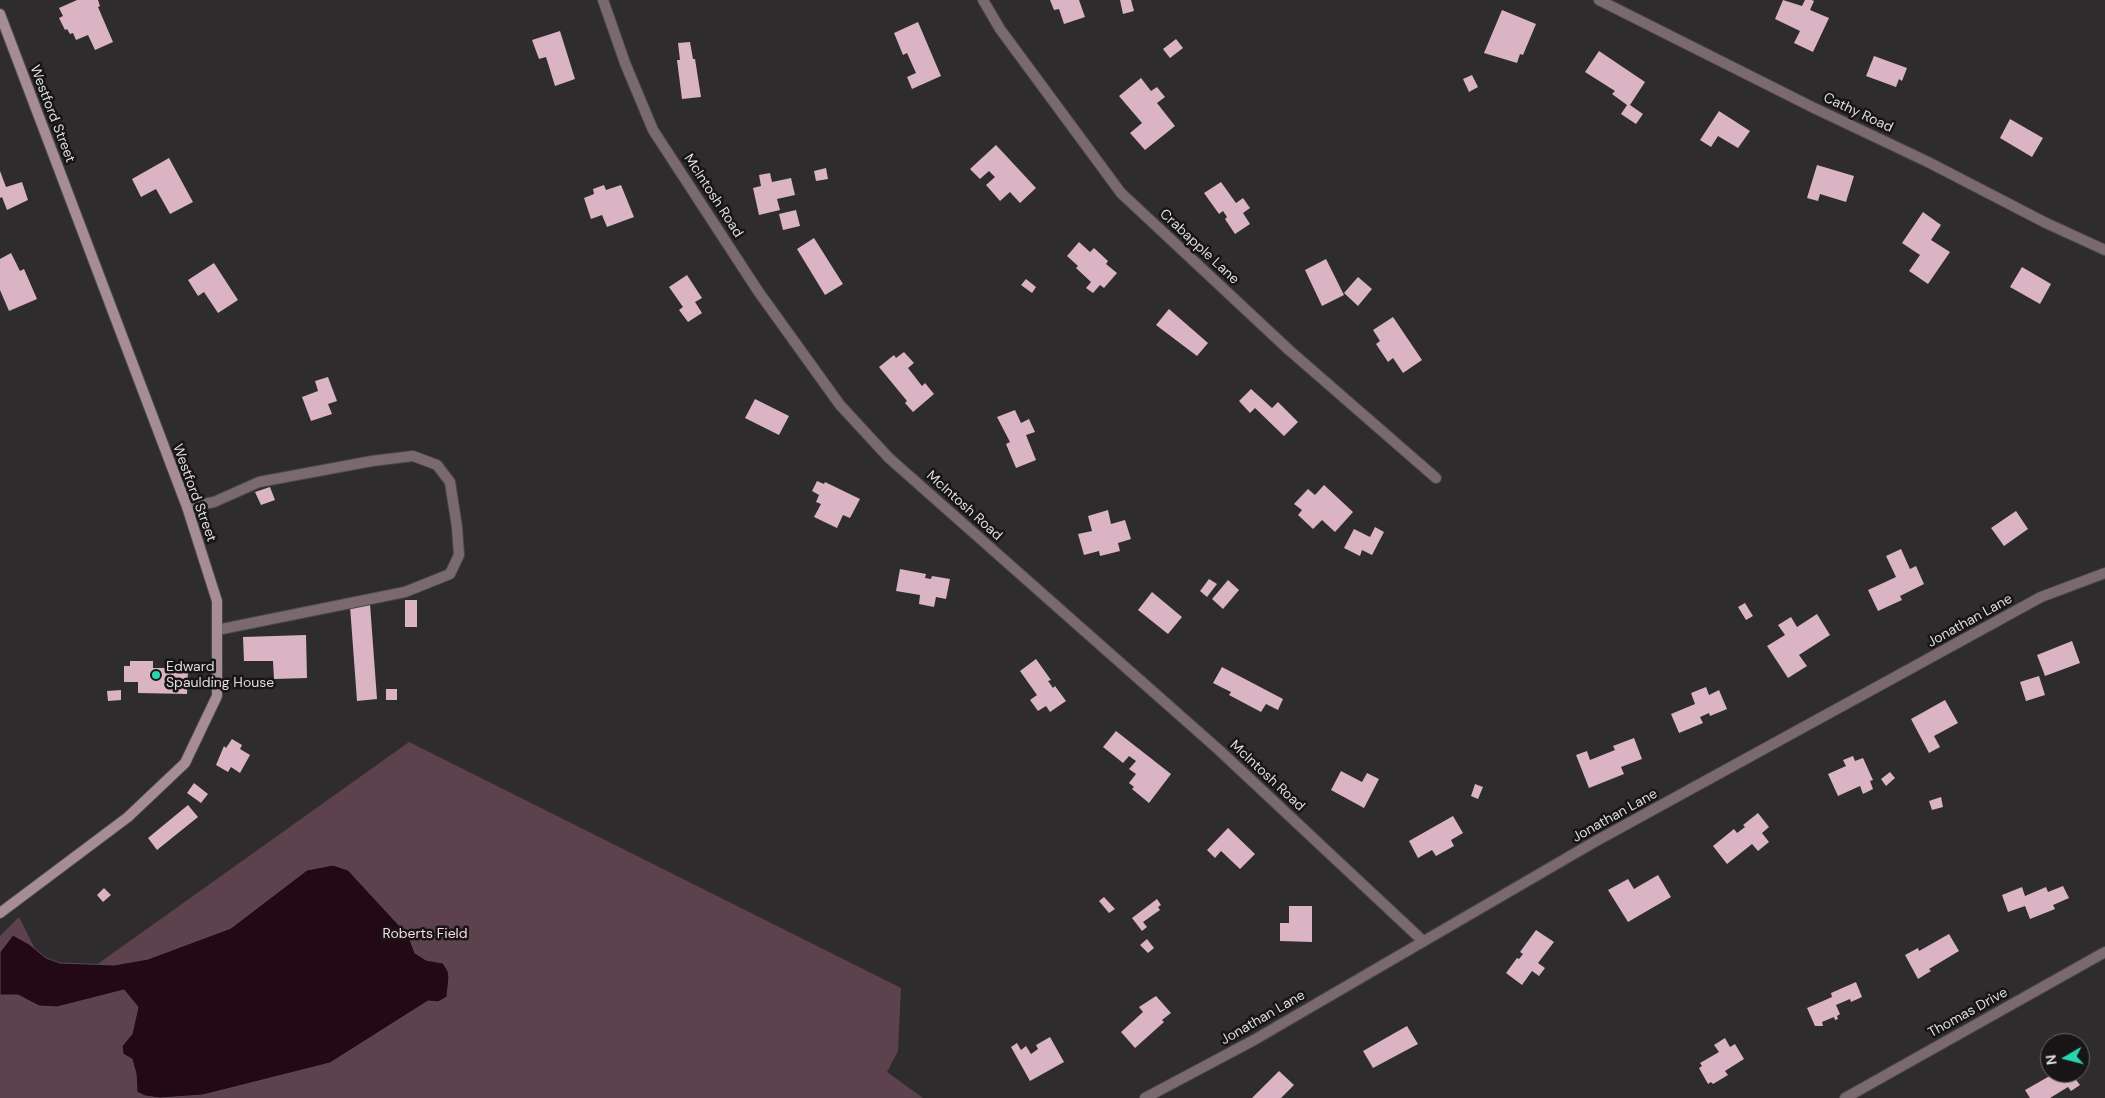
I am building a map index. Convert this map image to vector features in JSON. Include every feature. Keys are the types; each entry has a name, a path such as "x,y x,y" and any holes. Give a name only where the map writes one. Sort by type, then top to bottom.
{"main road":[{"name":"Westford Street","path":"0,14 187,507 217,601 217,696 185,763 128,817 0,913"}],"street":[{"name":"McIntosh Road","path":"602,0 625,63 653,130 758,291 840,405 888,458 1219,750 1423,941"},
{"name":"Crabapple Lane","path":"983,0 1000,29 1121,194 1289,350 1436,478"},
{"name":"Cathy Road","path":"1599,0 1812,107 1928,162 2046,223 2105,250"},
{"path":"187,507 214,502 259,482 372,461 413,456 436,465 450,482 458,527 458,556 450,574 405,592 217,630"},
{"name":"Jonathan Lane","path":"1145,1098 1254,1040 1596,841 2041,597 2105,573"},
{"name":"Thomas Drive","path":"1844,1098 2105,952"}],"green space":[{"name":"Roberts Field","path":"409,742 901,988 898,1051 887,1072 923,1098 0,1098 0,936 19,917 57,993"}],"shaded area":[{"path":"333,865 348,870 408,935 415,953 426,960 443,963 449,977 447,997 438,1002 428,1001 330,1063 203,1095 160,1098 145,1096 137,1092 136,1074 132,1059 123,1054 122,1046 132,1034 138,1007 124,990 57,1007 39,1006 18,995 0,995 0,952 13,935 29,944 46,958 60,963 114,965 148,959 231,928 307,870"}],"building":[{"path":"77,0 98,0 100,6 98,7 113,42 95,50 88,35 76,40 73,33 70,34 67,29 65,30 59,18 63,16 59,8"},
{"path":"1050,0 1079,0 1085,17 1064,24 1059,9 1054,10"},
{"path":"1120,0 1131,0 1134,11 1123,14"},
{"path":"1783,0 1802,6 1805,0 1812,0 1814,1 1810,10 1829,18 1813,52 1794,43 1800,31 1775,19"},
{"path":"1502,10 1536,24 1523,55 1520,54 1517,63 1484,53"},
{"path":"918,22 941,76 912,89 907,77 916,73 907,53 903,55 894,33"},
{"path":"560,31 575,79 555,86 546,57 539,59 532,40"},
{"path":"1176,39 1183,48 1170,58 1163,49"},
{"path":"690,42 693,59 695,59 701,97 682,99 677,60 680,60 678,43"},
{"path":"1599,51 1645,82 1630,105 1643,114 1636,124 1621,114 1627,105 1612,94 1615,91 1585,72"},
{"path":"1874,56 1907,68 1902,81 1899,79 1896,87 1866,76"},
{"path":"1472,75 1478,87 1469,92 1463,79"},
{"path":"1141,78 1151,91 1157,87 1165,97 1157,103 1175,126 1145,150 1130,133 1142,123 1119,96"},
{"path":"1719,111 1750,131 1738,148 1718,136 1711,147 1700,140"},
{"path":"2010,119 2043,138 2032,157 2000,138"},
{"path":"996,145 1036,188 1020,203 1010,192 1000,201 986,185 995,177 989,171 980,179 970,169"},
{"path":"169,158 193,202 170,214 156,189 141,197 132,179"},
{"path":"1817,165 1854,176 1846,202 1820,194 1818,201 1807,198"},
{"path":"826,168 828,179 816,181 814,171"},
{"path":"0,171 6,187 22,182 28,200 7,210 2,197 0,198"},
{"path":"770,173 772,182 791,178 795,195 777,199 780,210 759,215 753,188 761,186 759,175"},
{"path":"1221,182 1236,203 1243,198 1250,208 1243,213 1250,224 1235,234 1225,219 1227,217 1223,211 1219,214 1204,193"},
{"path":"604,185 606,190 621,185 634,217 607,227 602,215 591,219 584,198 594,194 593,189"},
{"path":"796,210 800,226 783,230 779,214"},
{"path":"1923,212 1941,225 1931,240 1950,252 1928,284 1909,271 1920,255 1902,243"},
{"path":"814,238 843,284 825,295 797,249"},
{"path":"1079,242 1090,252 1094,248 1108,261 1106,264 1117,273 1104,288 1100,285 1093,293 1086,288 1091,282 1076,268 1078,266 1067,256"},
{"path":"11,253 20,271 24,269 37,299 9,311 0,290 0,259"},
{"path":"1326,259 1344,295 1322,306 1305,270"},
{"path":"214,263 238,300 218,313 204,292 198,296 188,280"},
{"path":"2022,267 2051,284 2040,304 2010,287"},
{"path":"687,275 702,298 695,302 702,313 688,322 679,310 683,307 669,287"},
{"path":"1358,277 1372,289 1358,306 1344,293"},
{"path":"1026,279 1036,287 1032,293 1021,285"},
{"path":"1169,309 1208,343 1197,356 1156,325"},
{"path":"1393,317 1422,360 1403,373 1393,358 1388,362 1376,344 1380,341 1373,330"},
{"path":"904,352 914,363 908,368 922,386 925,383 934,394 913,412 905,403 907,401 879,367 894,355 896,358"},
{"path":"328,377 337,401 328,404 332,414 311,421 302,397 318,391 315,381"},
{"path":"1251,389 1272,408 1278,402 1298,422 1284,436 1255,408 1250,413 1239,401"},
{"path":"755,399 789,416 779,435 745,418"},
{"path":"1015,410 1021,423 1029,419 1035,432 1026,435 1036,460 1016,468 1006,444 1010,442 997,417"},
{"path":"817,481 824,484 825,482 860,499 850,518 843,515 837,528 814,517 821,504 816,502 819,495 812,491"},
{"path":"1324,485 1353,512 1335,532 1322,520 1313,529 1298,515 1302,510 1294,504 1308,489 1315,495"},
{"path":"270,487 275,500 261,505 255,492"},
{"path":"1108,510 1111,524 1125,520 1131,539 1118,543 1120,551 1100,556 1099,551 1084,555 1078,534 1092,531 1088,516"},
{"path":"2016,511 2028,529 2004,546 1991,528"},
{"path":"1375,527 1384,532 1372,555 1362,550 1360,556 1344,548 1354,529 1370,537"},
{"path":"1901,549 1910,569 1916,566 1924,584 1900,596 1902,600 1878,611 1868,590 1896,577 1886,556"},
{"path":"900,569 926,574 925,578 931,579 932,576 950,579 946,599 936,597 934,607 919,604 920,595 896,591"},
{"path":"1209,579 1217,584 1207,597 1200,591"},
{"path":"1228,580 1239,590 1223,609 1212,599"},
{"path":"1152,592 1182,617 1168,634 1138,610"},
{"path":"405,600 417,600 417,627 405,627"},
{"path":"1745,603 1753,616 1746,620 1738,607"},
{"path":"370,604 377,699 357,701 350,606"},
{"path":"1817,614 1830,635 1799,655 1807,666 1788,678 1767,646 1785,635 1778,625 1791,617 1797,627"},
{"path":"306,635 307,678 274,679 273,661 244,661 243,637"},
{"path":"2072,641 2080,663 2045,676 2037,655"},
{"path":"1036,659 1051,680 1048,681 1053,688 1055,686 1066,701 1050,712 1046,706 1038,711 1030,700 1037,695 1020,671"},
{"name":"Edward Spaulding House","path":"130,661 153,661 153,668 166,668 166,664 174,664 174,669 188,669 187,694 138,693 138,682 124,682 124,666 130,666"},
{"path":"1222,667 1283,699 1278,710 1266,704 1261,712 1229,695 1231,692 1213,683"},
{"path":"2039,676 2045,695 2026,701 2020,682"},
{"path":"1706,687 1709,695 1719,690 1727,709 1710,716 1709,713 1700,717 1703,723 1679,733 1671,714 1695,704 1691,693"},
{"path":"386,689 397,689 397,700 386,700"},
{"path":"121,690 121,700 108,701 107,691"},
{"path":"1945,700 1958,723 1934,736 1940,747 1929,753 1911,719"},
{"path":"1116,731 1171,774 1149,803 1132,789 1134,787 1129,783 1136,774 1129,769 1136,761 1129,756 1123,763 1103,747"},
{"path":"1634,738 1642,759 1621,767 1624,774 1589,788 1576,755 1587,751 1590,760 1615,750 1613,746"},
{"path":"232,739 242,745 240,749 250,755 240,773 231,767 228,772 216,765 224,746 226,748"},
{"path":"1853,756 1855,761 1863,758 1873,780 1870,781 1873,789 1863,794 1860,786 1838,796 1828,774 1846,766 1843,760"},
{"path":"1341,771 1362,782 1367,773 1379,779 1364,808 1331,790"},
{"path":"1890,772 1895,778 1886,786 1881,779"},
{"path":"194,783 208,794 201,803 187,793"},
{"path":"1475,784 1483,787 1478,799 1471,796"},
{"path":"1941,797 1943,807 1932,810 1929,801"},
{"path":"188,805 198,817 157,850 148,838"},
{"path":"1758,813 1769,827 1762,833 1769,842 1758,851 1752,844 1727,864 1713,846 1734,829 1737,833 1745,827 1743,825"},
{"path":"1453,816 1463,833 1451,840 1454,846 1436,856 1432,850 1418,858 1409,841"},
{"path":"1228,828 1255,854 1240,869 1221,851 1215,858 1207,850"},
{"path":"1658,875 1671,897 1628,922 1608,890 1628,879 1634,889"},
{"path":"2063,886 2069,898 2053,905 2055,909 2030,919 2025,906 2008,912 2002,895 2022,887 2025,896 2046,887 2048,892"},
{"path":"104,888 111,895 103,902 97,895"},
{"path":"1104,897 1115,909 1109,913 1099,901"},
{"path":"1157,899 1161,905 1158,907 1160,910 1143,922 1147,927 1142,931 1132,918"},
{"path":"1289,906 1312,906 1312,942 1280,941 1280,923 1289,923"},
{"path":"1536,930 1554,942 1538,963 1545,968 1539,976 1532,971 1522,985 1506,973 1517,958 1519,959 1523,954 1520,952"},
{"path":"1949,934 1959,951 1929,969 1931,971 1918,979 1905,955 1918,948 1919,951"},
{"path":"1147,939 1154,948 1148,953 1140,945"},
{"path":"1856,982 1862,997 1851,1002 1850,999 1836,1005 1840,1014 1837,1016 1838,1019 1835,1020 1834,1017 1822,1022 1823,1026 1815,1026 1807,1008 1832,997 1831,993"},
{"path":"1156,996 1171,1013 1162,1020 1164,1022 1135,1048 1121,1032 1143,1012 1139,1007"},
{"path":"1407,1026 1418,1044 1373,1068 1363,1051"},
{"path":"1050,1037 1064,1062 1030,1081 1011,1047 1017,1043 1021,1050 1026,1046 1031,1054 1038,1049 1036,1045"},
{"path":"1725,1038 1730,1047 1735,1044 1744,1059 1725,1071 1728,1075 1713,1084 1711,1082 1708,1084 1699,1068 1702,1066 1700,1063 1719,1052 1714,1045"},
{"path":"1279,1071 1294,1085 1281,1098 1252,1098"},
{"path":"2040,1082 2078,1083 2080,1085 2071,1091 2068,1087 2050,1098 2030,1098 2025,1090"}],"place":[{"name":"Edward Spaulding House","path":"156,675"}]}
